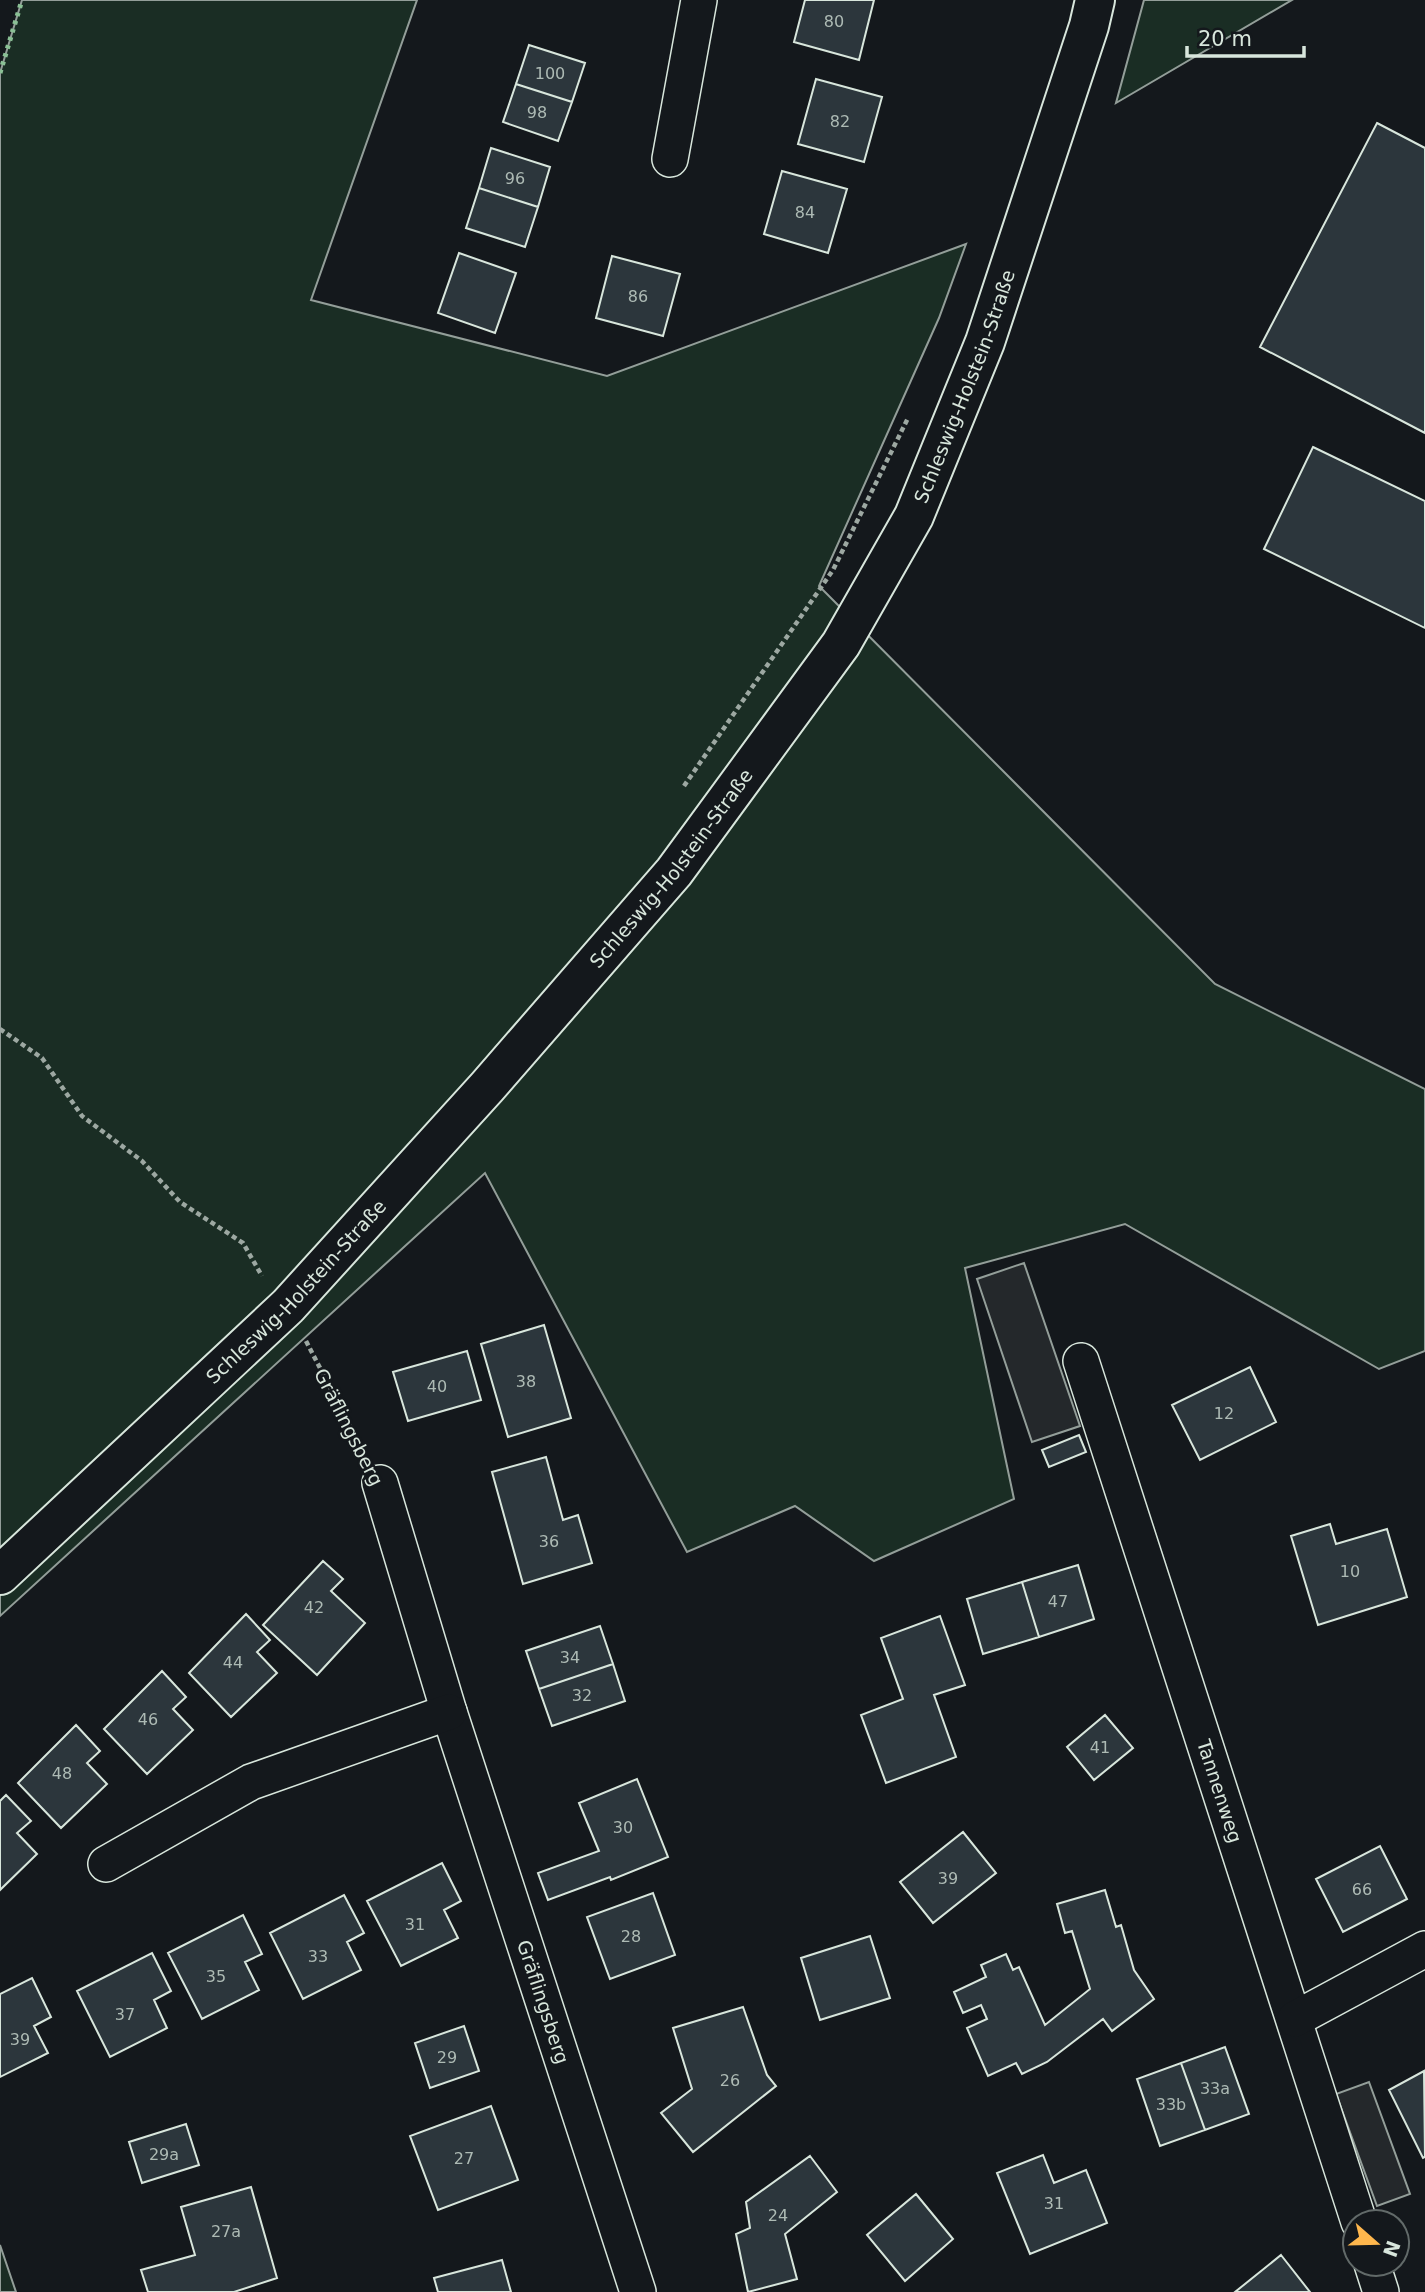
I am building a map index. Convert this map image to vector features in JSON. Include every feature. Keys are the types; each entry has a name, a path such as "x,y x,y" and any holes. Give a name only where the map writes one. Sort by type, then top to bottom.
{"main road":[{"name":"Schleswig-Holstein-Straße","path":"0,1575 276,1293 487,1087 674,872 841,644 914,516 985,342 1095,0"}],"street":[{"path":"670,159 699,0"},
{"name":"Tannenweg","path":"1081,1361 1355,2208"},
{"name":"Gräflingsberg","path":"380,1483 449,1712 638,2292"},
{"path":"106,1864 251,1782 449,1712"},
{"path":"1295,2020 1425,1950"}],"path":[{"path":"680,792 833,570 911,413"},
{"name":"Gräflingsberg","path":"0,1029 42,1058 82,1116 142,1161 180,1202 243,1243 276,1293 380,1483"}],"green space":[{"path":"22,0 417,0 311,300 607,376 966,244 939,318 819,586 1215,984 1425,1089 1425,1351 1379,1369 1125,1224 965,1268 1014,1499 874,1561 795,1506 687,1552 485,1173 0,1616 0,73"},
{"path":"1144,0 1292,0 1116,103"},
{"path":"0,2245 16,2292 0,2292"}],"shaded area":[{"path":"1024,1263 1080,1426 1032,1442 977,1279"},
{"path":"1369,2082 1410,2194 1377,2206 1336,2094"}],"building":[{"path":"805,0 874,0 859,60 794,42"},
{"path":"529,45 585,63 572,102 516,84"},
{"path":"816,79 882,97 864,162 798,144"},
{"path":"516,84 572,102 558,141 503,122"},
{"path":"1377,123 1425,148 1425,433 1260,347"},
{"path":"491,148 550,167 538,207 479,188"},
{"path":"782,171 847,189 828,253 764,234"},
{"path":"479,188 538,207 525,247 466,228"},
{"path":"459,253 516,273 495,333 438,313"},
{"path":"612,256 680,274 663,336 596,318"},
{"path":"1313,447 1425,501 1425,628 1264,549"},
{"path":"544,1325 571,1418 508,1437 481,1344"},
{"path":"467,1351 481,1400 408,1421 393,1372"},
{"path":"1250,1367 1276,1422 1200,1460 1172,1405"},
{"path":"1079,1435 1086,1452 1049,1467 1042,1450"},
{"path":"546,1457 563,1520 578,1515 592,1563 523,1584 492,1472"},
{"path":"1330,1524 1336,1544 1387,1529 1407,1597 1318,1625 1291,1536"},
{"path":"323,1561 343,1579 331,1591 365,1623 317,1675 263,1625"},
{"path":"1078,1565 1094,1619 1039,1637 1022,1582"},
{"path":"1022,1582 1039,1637 983,1654 967,1599"},
{"path":"246,1614 270,1640 257,1652 277,1673 231,1717 189,1673"},
{"path":"940,1616 965,1685 934,1695 956,1757 886,1783 861,1715 903,1699 881,1638"},
{"path":"600,1626 613,1664 539,1689 526,1651"},
{"path":"613,1664 625,1701 552,1726 539,1689"},
{"path":"162,1671 186,1697 173,1709 193,1730 147,1774 104,1729"},
{"path":"1105,1715 1133,1748 1094,1780 1067,1747"},
{"path":"76,1725 100,1751 87,1763 107,1784 61,1828 18,1783"},
{"path":"637,1779 668,1857 611,1880 610,1877 548,1900 538,1873 599,1851 579,1803"},
{"path":"6,1795 31,1821 17,1833 37,1854 0,1890 0,1801"},
{"path":"963,1832 996,1873 933,1923 900,1882"},
{"path":"1380,1846 1407,1899 1343,1932 1316,1879"},
{"path":"442,1863 461,1901 444,1910 458,1938 401,1966 367,1901"},
{"path":"1105,1890 1116,1927 1121,1925 1134,1970 1154,1999 1112,2031 1103,2019 1047,2062 1022,2074 1016,2063 988,2076 967,2028 987,2019 981,2005 963,2013 954,1992 986,1977 981,1965 1006,1954 1013,1970 1019,1967 1045,2025 1090,1989 1072,1931 1065,1933 1057,1904"},
{"path":"653,1893 675,1955 610,1979 587,1917"},
{"path":"344,1895 364,1933 347,1942 361,1970 303,1999 270,1933"},
{"path":"243,1915 262,1954 245,1962 259,1990 202,2019 168,1953"},
{"path":"870,1936 890,1998 820,2020 801,1958"},
{"path":"152,1953 171,1991 154,2000 167,2028 110,2057 77,1991"},
{"path":"32,1978 51,2017 34,2026 48,2053 0,2077 0,1994"},
{"path":"743,2007 767,2075 776,2086 693,2152 661,2113 692,2089 673,2028"},
{"path":"464,2026 479,2071 430,2088 415,2043"},
{"path":"1225,2047 1249,2114 1205,2130 1181,2063"},
{"path":"1181,2063 1205,2130 1160,2146 1137,2079"},
{"path":"1424,2071 1425,2157 1423,2158 1389,2090"},
{"path":"491,2106 518,2180 438,2210 410,2136"},
{"path":"186,2124 199,2165 142,2183 129,2142"},
{"path":"1043,2155 1054,2183 1086,2170 1107,2223 1030,2254 997,2173"},
{"path":"810,2156 837,2192 785,2234 797,2279 748,2292 736,2234 750,2228 746,2202"},
{"path":"251,2187 277,2278 234,2292 148,2292 141,2270 195,2255 181,2207"},
{"path":"916,2194 953,2239 905,2281 867,2235"},
{"path":"1281,2255 1310,2292 1235,2292"},
{"path":"502,2260 511,2292 438,2292 434,2278"}],"hedge":[{"path":"0,73 22,0"}]}
